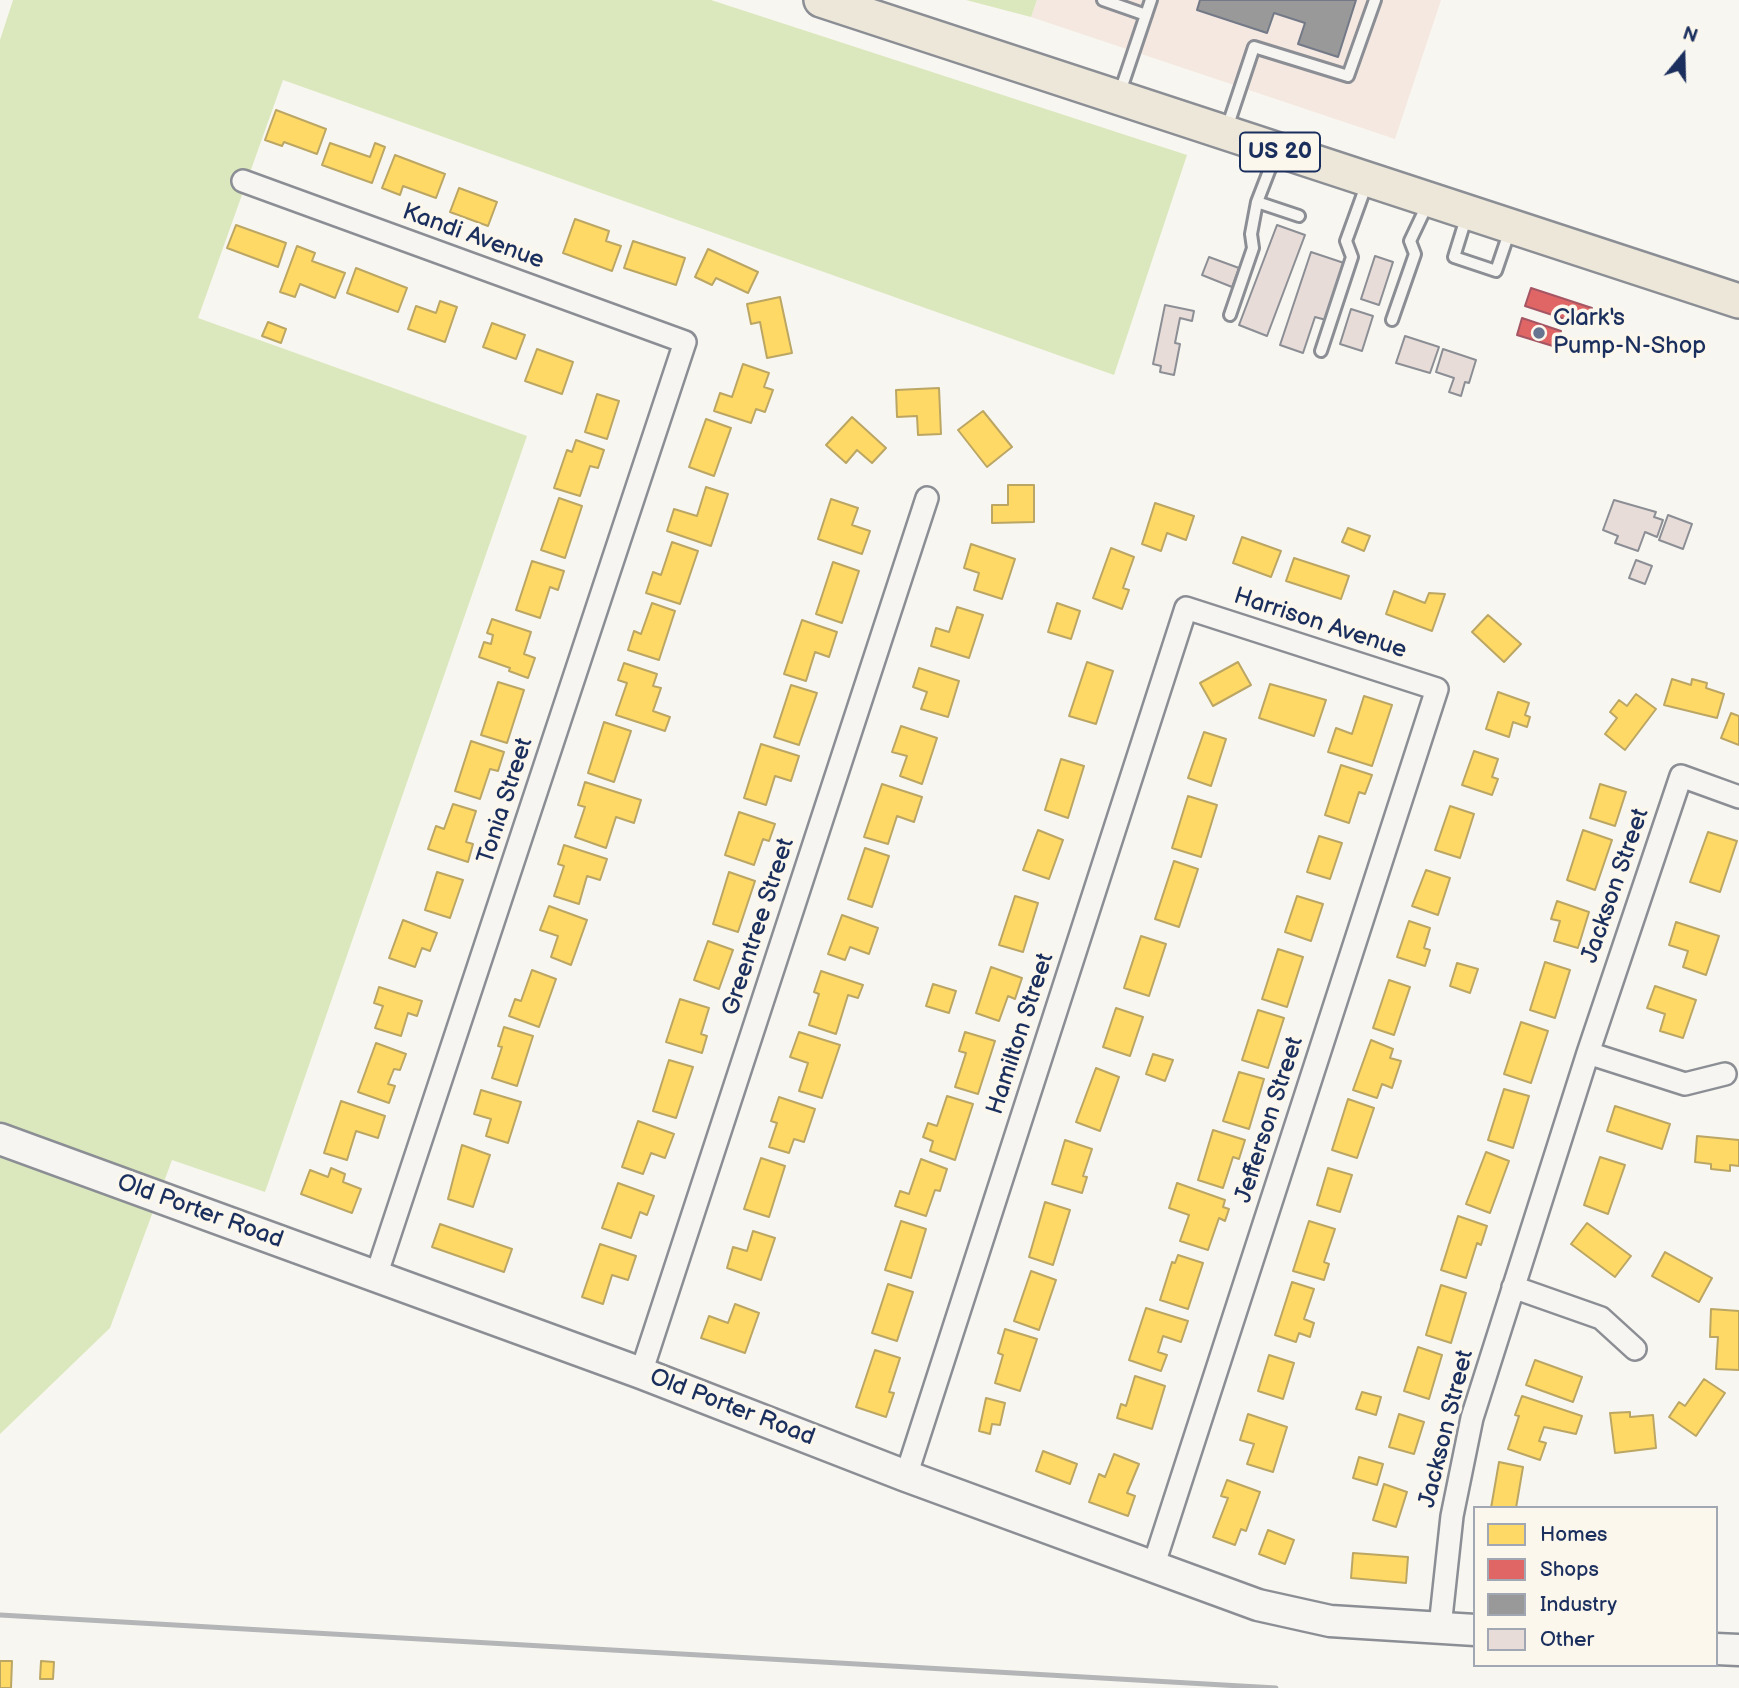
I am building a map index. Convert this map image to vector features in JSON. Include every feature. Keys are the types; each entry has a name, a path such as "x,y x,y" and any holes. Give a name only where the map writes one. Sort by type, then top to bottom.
{"main road":[{"name":"US 20","path":"821,0 1739,301"}],"street":[{"name":"Kandi Avenue","path":"243,181 685,342"},
{"name":"Tonia Street","path":"376,1276 685,342"},
{"name":"Greentree Street","path":"641,1373 927,498"},
{"name":"Harrison Avenue","path":"1186,608 1437,689"},
{"name":"Hamilton Street","path":"906,1476 1186,608"},
{"name":"Jefferson Street","path":"1153,1567 1437,689"},
{"name":"Jackson Street","path":"1440,1627 1459,1471 1513,1287 1681,776 1739,797"},
{"path":"1588,1053 1685,1084 1725,1074"},
{"name":"Old Porter Road","path":"0,1139 641,1373 906,1476 1258,1605 1330,1621 1473,1630"},
{"path":"1513,1287 1601,1318 1635,1349"},
{"path":"1718,1649 1739,1650"}],"lane":[{"path":"1103,0 1146,15"},
{"path":"1118,98 1151,0"},
{"path":"1226,134 1254,47 1348,76 1375,0"},
{"path":"1230,315 1251,258 1251,234 1258,202 1277,151"},
{"path":"1321,351 1352,257 1346,241 1368,180"},
{"path":"1392,320 1415,254 1410,241 1429,200"},
{"path":"1258,202 1299,216"},
{"path":"1468,213 1454,257 1496,271 1511,227"}],"shaded area":[{"path":"1037,0 1441,0 1395,139 1031,17"}],"green space":[{"path":"13,0 711,0 1187,155 1114,375 283,80 198,318 527,436 265,1192 172,1160 110,1328 0,1434 0,40"},
{"path":"966,0 1037,0 1031,17"}],"building: Homes":[{"path":"276,110 326,129 317,154 284,142 282,146 265,140"},
{"path":"330,143 370,157 375,143 385,147 372,183 322,165"},
{"path":"395,155 445,174 436,198 403,186 400,195 382,188"},
{"path":"459,188 497,202 488,226 450,212"},
{"path":"575,219 609,231 606,241 621,246 612,271 563,253"},
{"path":"236,225 286,243 278,267 227,248"},
{"path":"633,241 685,258 676,285 624,268"},
{"path":"297,246 315,253 312,261 345,273 335,298 300,284 295,297 280,292"},
{"path":"708,249 758,272 748,293 716,278 712,285 695,277"},
{"path":"356,268 407,288 398,312 347,293"},
{"path":"780,297 792,353 767,358 760,322 751,324 747,304"},
{"path":"440,301 457,307 445,342 408,329 416,306 436,313"},
{"path":"268,322 286,329 281,343 262,336"},
{"path":"492,323 525,335 516,359 483,347"},
{"path":"537,349 573,362 562,394 525,381"},
{"path":"743,364 769,373 764,387 773,390 765,412 756,409 751,423 714,411 720,393 732,397"},
{"path":"939,388 941,434 918,435 917,416 897,417 896,390"},
{"path":"597,394 619,401 607,439 585,432"},
{"path":"983,411 1012,447 987,467 958,430"},
{"path":"852,417 886,448 872,463 857,450 846,463 826,445"},
{"path":"706,419 731,428 714,476 689,467"},
{"path":"576,440 604,450 598,468 590,466 580,496 554,488 567,450 572,452"},
{"path":"1008,485 1034,485 1034,522 992,523 992,505 1008,505"},
{"path":"706,487 728,494 711,546 667,531 674,509 697,516"},
{"path":"559,498 582,506 565,558 541,550"},
{"path":"831,499 858,508 852,525 870,531 862,554 818,539"},
{"path":"1155,503 1194,516 1186,540 1167,533 1161,551 1142,544"},
{"path":"1348,528 1370,536 1364,551 1342,542"},
{"path":"1242,537 1281,551 1271,577 1233,563"},
{"path":"672,542 698,551 680,604 646,593 653,572 661,575"},
{"path":"971,544 1015,559 1002,599 974,590 979,573 964,568"},
{"path":"1111,548 1134,557 1123,588 1129,590 1122,609 1093,598"},
{"path":"1294,558 1349,576 1341,599 1286,581"},
{"path":"532,561 564,571 558,590 550,587 540,618 516,610"},
{"path":"833,562 859,571 842,623 816,614"},
{"path":"1394,591 1425,603 1429,593 1445,594 1432,631 1386,614"},
{"path":"652,603 675,611 659,660 628,650 634,631 641,634"},
{"path":"1057,603 1080,611 1071,639 1048,632"},
{"path":"957,607 983,615 969,658 931,646 936,628 949,632"},
{"path":"1488,615 1521,644 1504,662 1472,632"},
{"path":"492,619 531,632 524,654 535,658 528,678 509,671 510,668 479,657 484,642 491,644 493,635 487,633"},
{"path":"802,620 837,632 829,657 815,652 806,681 784,674"},
{"path":"1087,662 1113,671 1096,724 1069,716"},
{"path":"1238,662 1251,685 1213,706 1200,683"},
{"path":"624,663 657,674 653,686 661,688 653,711 670,717 665,731 616,715 627,683 618,680"},
{"path":"919,668 959,681 948,717 921,709 927,692 913,687"},
{"path":"1672,679 1691,685 1692,679 1707,683 1706,688 1724,694 1717,718 1664,705"},
{"path":"498,682 524,690 507,743 481,735"},
{"path":"1270,684 1326,700 1314,736 1259,718"},
{"path":"791,685 817,693 799,745 774,737"},
{"path":"1498,692 1529,703 1525,715 1530,717 1527,727 1513,722 1509,737 1486,729"},
{"path":"1636,694 1656,709 1625,750 1605,734 1617,718 1610,712 1619,700 1627,706"},
{"path":"1364,696 1392,705 1372,766 1328,752 1336,728 1352,734"},
{"path":"1731,713 1739,716 1739,745 1721,738"},
{"path":"604,722 631,731 614,782 588,773"},
{"path":"901,726 937,738 922,784 900,776 907,756 892,752"},
{"path":"1204,732 1226,739 1211,786 1188,778"},
{"path":"471,741 504,752 498,771 490,769 480,799 455,791"},
{"path":"761,744 799,756 791,781 775,776 766,805 744,798"},
{"path":"1474,751 1498,759 1492,777 1498,779 1492,795 1462,785"},
{"path":"1061,759 1084,766 1068,818 1045,810"},
{"path":"1341,765 1372,775 1365,794 1359,792 1349,823 1325,815"},
{"path":"585,782 641,800 634,823 616,817 606,848 575,837 585,807 578,805"},
{"path":"882,784 922,797 914,822 897,816 888,844 864,837"},
{"path":"1600,784 1626,792 1615,826 1590,818"},
{"path":"1188,796 1217,805 1201,857 1172,848"},
{"path":"453,804 476,811 466,842 473,844 468,862 428,849 436,826 444,829"},
{"path":"1450,806 1474,814 1460,858 1435,850"},
{"path":"739,812 775,824 769,841 763,839 754,865 725,855"},
{"path":"1038,830 1063,840 1049,879 1023,870"},
{"path":"1583,830 1612,840 1595,890 1567,880"},
{"path":"1708,832 1737,841 1720,892 1690,882"},
{"path":"1319,836 1342,843 1330,879 1307,872"},
{"path":"564,845 607,859 600,880 587,876 579,904 554,896 564,866 558,864"},
{"path":"865,848 889,856 872,907 848,899"},
{"path":"1174,861 1198,869 1179,927 1155,919"},
{"path":"1426,870 1450,878 1438,915 1412,906"},
{"path":"437,872 463,880 450,918 425,910"},
{"path":"729,872 755,881 738,932 713,924"},
{"path":"1015,896 1038,903 1023,952 999,945"},
{"path":"1297,896 1323,904 1311,941 1285,932"},
{"path":"1557,901 1589,912 1578,948 1554,941 1560,921 1551,919"},
{"path":"549,906 587,920 571,965 551,957 558,936 540,930"},
{"path":"842,915 878,928 869,954 850,947 845,960 828,954"},
{"path":"403,920 437,933 430,951 422,948 415,967 389,958"},
{"path":"1409,921 1430,928 1424,948 1430,950 1425,966 1397,957"},
{"path":"1676,922 1719,936 1706,975 1683,967 1688,951 1669,945"},
{"path":"1141,936 1166,944 1149,996 1124,988"},
{"path":"708,941 733,950 719,989 694,980"},
{"path":"1278,949 1303,957 1287,1007 1262,999"},
{"path":"1545,962 1570,970 1555,1018 1530,1010"},
{"path":"1457,963 1478,969 1470,993 1450,986"},
{"path":"991,967 1022,978 1015,999 1008,996 999,1021 976,1013"},
{"path":"532,970 556,979 539,1027 509,1016 515,999 521,1001"},
{"path":"821,971 863,985 858,998 848,995 836,1034 809,1025 819,994 814,992"},
{"path":"1389,980 1410,987 1394,1035 1373,1028"},
{"path":"933,984 956,991 949,1013 926,1006"},
{"path":"1655,986 1696,1000 1683,1038 1660,1031 1665,1014 1647,1008"},
{"path":"379,987 422,1001 417,1016 408,1013 401,1036 375,1028 383,1006 374,1003"},
{"path":"680,999 709,1008 701,1034 707,1036 702,1053 666,1042"},
{"path":"1116,1008 1143,1017 1130,1056 1103,1047"},
{"path":"1258,1010 1284,1018 1268,1068 1242,1060"},
{"path":"1521,1022 1548,1031 1531,1083 1504,1074"},
{"path":"504,1027 533,1036 517,1086 492,1078 502,1047 498,1046"},
{"path":"799,1032 840,1045 822,1098 799,1091 808,1063 790,1057"},
{"path":"965,1032 995,1041 978,1094 955,1087 966,1053 959,1051"},
{"path":"1371,1040 1393,1049 1390,1058 1401,1061 1392,1088 1382,1084 1377,1098 1353,1090"},
{"path":"376,1043 406,1054 400,1070 394,1069 388,1084 395,1086 389,1103 358,1092"},
{"path":"1153,1054 1173,1060 1165,1081 1146,1074"},
{"path":"669,1060 693,1067 676,1118 653,1111"},
{"path":"1096,1068 1119,1077 1100,1131 1076,1122"},
{"path":"1239,1072 1264,1079 1249,1129 1223,1121"},
{"path":"1504,1089 1529,1096 1513,1148 1488,1140"},
{"path":"481,1090 521,1102 508,1143 486,1136 491,1119 474,1114"},
{"path":"947,1096 973,1104 955,1160 930,1151 933,1141 923,1137 928,1123 937,1126"},
{"path":"779,1097 815,1109 804,1142 794,1139 789,1153 769,1147 777,1123 771,1121"},
{"path":"1348,1099 1374,1108 1357,1158 1332,1150"},
{"path":"341,1101 385,1116 378,1138 356,1131 347,1160 324,1153"},
{"path":"1615,1106 1670,1124 1662,1149 1607,1131"},
{"path":"638,1121 674,1134 665,1158 651,1153 643,1174 622,1167"},
{"path":"1213,1130 1245,1140 1239,1159 1233,1157 1223,1188 1198,1180"},
{"path":"1697,1136 1739,1140 1739,1166 1730,1165 1730,1171 1711,1169 1711,1164 1695,1162"},
{"path":"1065,1140 1092,1149 1083,1176 1087,1177 1082,1193 1052,1184"},
{"path":"462,1145 490,1155 473,1207 448,1199"},
{"path":"1486,1152 1509,1161 1490,1213 1466,1204"},
{"path":"1600,1157 1625,1165 1608,1214 1584,1205"},
{"path":"761,1158 785,1166 769,1217 744,1209"},
{"path":"921,1159 947,1169 940,1191 935,1190 926,1216 895,1206 900,1191 909,1194"},
{"path":"331,1168 345,1174 343,1182 361,1189 352,1213 301,1194 310,1170 328,1177"},
{"path":"1328,1168 1352,1175 1340,1212 1317,1205"},
{"path":"618,1183 654,1196 647,1215 640,1212 631,1238 602,1228"},
{"path":"1177,1183 1225,1200 1223,1207 1229,1209 1225,1221 1219,1218 1208,1250 1180,1241 1189,1215 1169,1208"},
{"path":"1045,1202 1070,1210 1053,1265 1029,1257"},
{"path":"1458,1216 1487,1226 1481,1245 1477,1243 1466,1278 1441,1270"},
{"path":"901,1221 926,1229 911,1278 885,1270"},
{"path":"1309,1221 1335,1229 1324,1262 1329,1264 1324,1280 1293,1271"},
{"path":"1587,1223 1631,1256 1615,1277 1571,1244"},
{"path":"440,1224 512,1249 504,1272 432,1247"},
{"path":"753,1231 775,1238 761,1280 727,1268 733,1247 747,1251"},
{"path":"600,1244 636,1256 628,1280 612,1275 603,1304 582,1297"},
{"path":"1665,1252 1712,1278 1699,1302 1652,1276"},
{"path":"1178,1255 1203,1263 1188,1309 1160,1300 1172,1262 1175,1263"},
{"path":"1031,1271 1056,1280 1039,1330 1014,1321"},
{"path":"1292,1282 1314,1289 1304,1319 1314,1323 1310,1337 1299,1333 1296,1342 1275,1335"},
{"path":"888,1284 913,1292 897,1341 872,1333"},
{"path":"1441,1285 1466,1293 1451,1343 1426,1335"},
{"path":"735,1304 759,1313 745,1353 701,1338 709,1316 728,1323"},
{"path":"1146,1308 1188,1321 1181,1342 1163,1336 1158,1352 1167,1355 1161,1371 1129,1360"},
{"path":"1711,1309 1739,1311 1739,1370 1716,1369 1718,1337 1710,1337"},
{"path":"1005,1329 1037,1339 1020,1391 995,1383 1003,1355 998,1353"},
{"path":"1418,1347 1442,1355 1429,1399 1404,1391"},
{"path":"875,1350 900,1358 889,1392 894,1393 886,1417 856,1407"},
{"path":"1269,1355 1294,1363 1283,1399 1258,1391"},
{"path":"1535,1360 1582,1377 1573,1402 1526,1385"},
{"path":"1135,1376 1165,1386 1152,1429 1117,1418 1121,1404 1126,1406"},
{"path":"1704,1379 1725,1393 1696,1436 1669,1417 1679,1402 1685,1406"},
{"path":"1362,1392 1381,1397 1376,1415 1356,1409"},
{"path":"1522,1396 1582,1416 1576,1434 1544,1427 1539,1441 1546,1443 1540,1460 1508,1449 1519,1416 1515,1415"},
{"path":"986,1398 1005,1403 1000,1425 992,1424 990,1434 979,1431"},
{"path":"1630,1412 1630,1417 1653,1415 1656,1448 1615,1453 1610,1413"},
{"path":"1248,1414 1287,1427 1273,1472 1247,1464 1254,1444 1240,1440"},
{"path":"1399,1414 1424,1422 1414,1454 1389,1447"},
{"path":"1043,1451 1077,1464 1070,1484 1036,1471"},
{"path":"1114,1454 1139,1464 1127,1493 1135,1496 1128,1516 1089,1502 1099,1474 1105,1477"},
{"path":"1359,1457 1383,1464 1377,1485 1353,1478"},
{"path":"1499,1462 1523,1467 1516,1506 1491,1506"},
{"path":"1227,1480 1260,1492 1246,1531 1241,1529 1235,1545 1213,1537 1228,1498 1221,1496"},
{"path":"1384,1484 1407,1492 1396,1527 1373,1520"},
{"path":"1268,1530 1294,1540 1285,1564 1259,1554"},
{"path":"1353,1553 1408,1557 1406,1583 1351,1578"},
{"path":"0,1661 12,1661 11,1688 0,1688"},
{"path":"41,1661 54,1662 53,1679 40,1679"}],"building: Shops":[{"path":"1531,288 1592,308 1586,326 1525,306"},
{"name":"Clark's Pump-N-Shop","path":"1522,318 1561,331 1556,347 1517,335"}],"building: Industry":[{"path":"1200,0 1356,0 1338,57 1298,44 1305,23 1274,13 1267,33 1197,10"}],"building: Other":[{"path":"1277,225 1305,235 1267,336 1239,325"},
{"path":"1311,252 1344,263 1326,320 1315,317 1303,353 1280,345"},
{"path":"1375,256 1393,262 1379,305 1361,299"},
{"path":"1209,257 1239,268 1232,287 1202,275"},
{"path":"1165,305 1194,311 1192,321 1180,318 1175,343 1180,344 1174,375 1160,372 1161,366 1153,364"},
{"path":"1351,309 1373,316 1362,351 1340,344"},
{"path":"1405,336 1439,347 1430,373 1396,363"},
{"path":"1443,349 1476,360 1469,383 1465,382 1461,396 1449,392 1454,378 1436,372"},
{"path":"1614,500 1656,512 1654,517 1663,520 1657,537 1645,532 1638,551 1615,543 1618,536 1603,530"},
{"path":"1668,515 1692,524 1683,549 1659,540"},
{"path":"1636,560 1652,566 1645,584 1629,578"}],"railway":[{"path":"0,1615 1276,1688"}],"place":[{"name":"Clark's Pump-N-Shop","path":"1539,333"}]}
